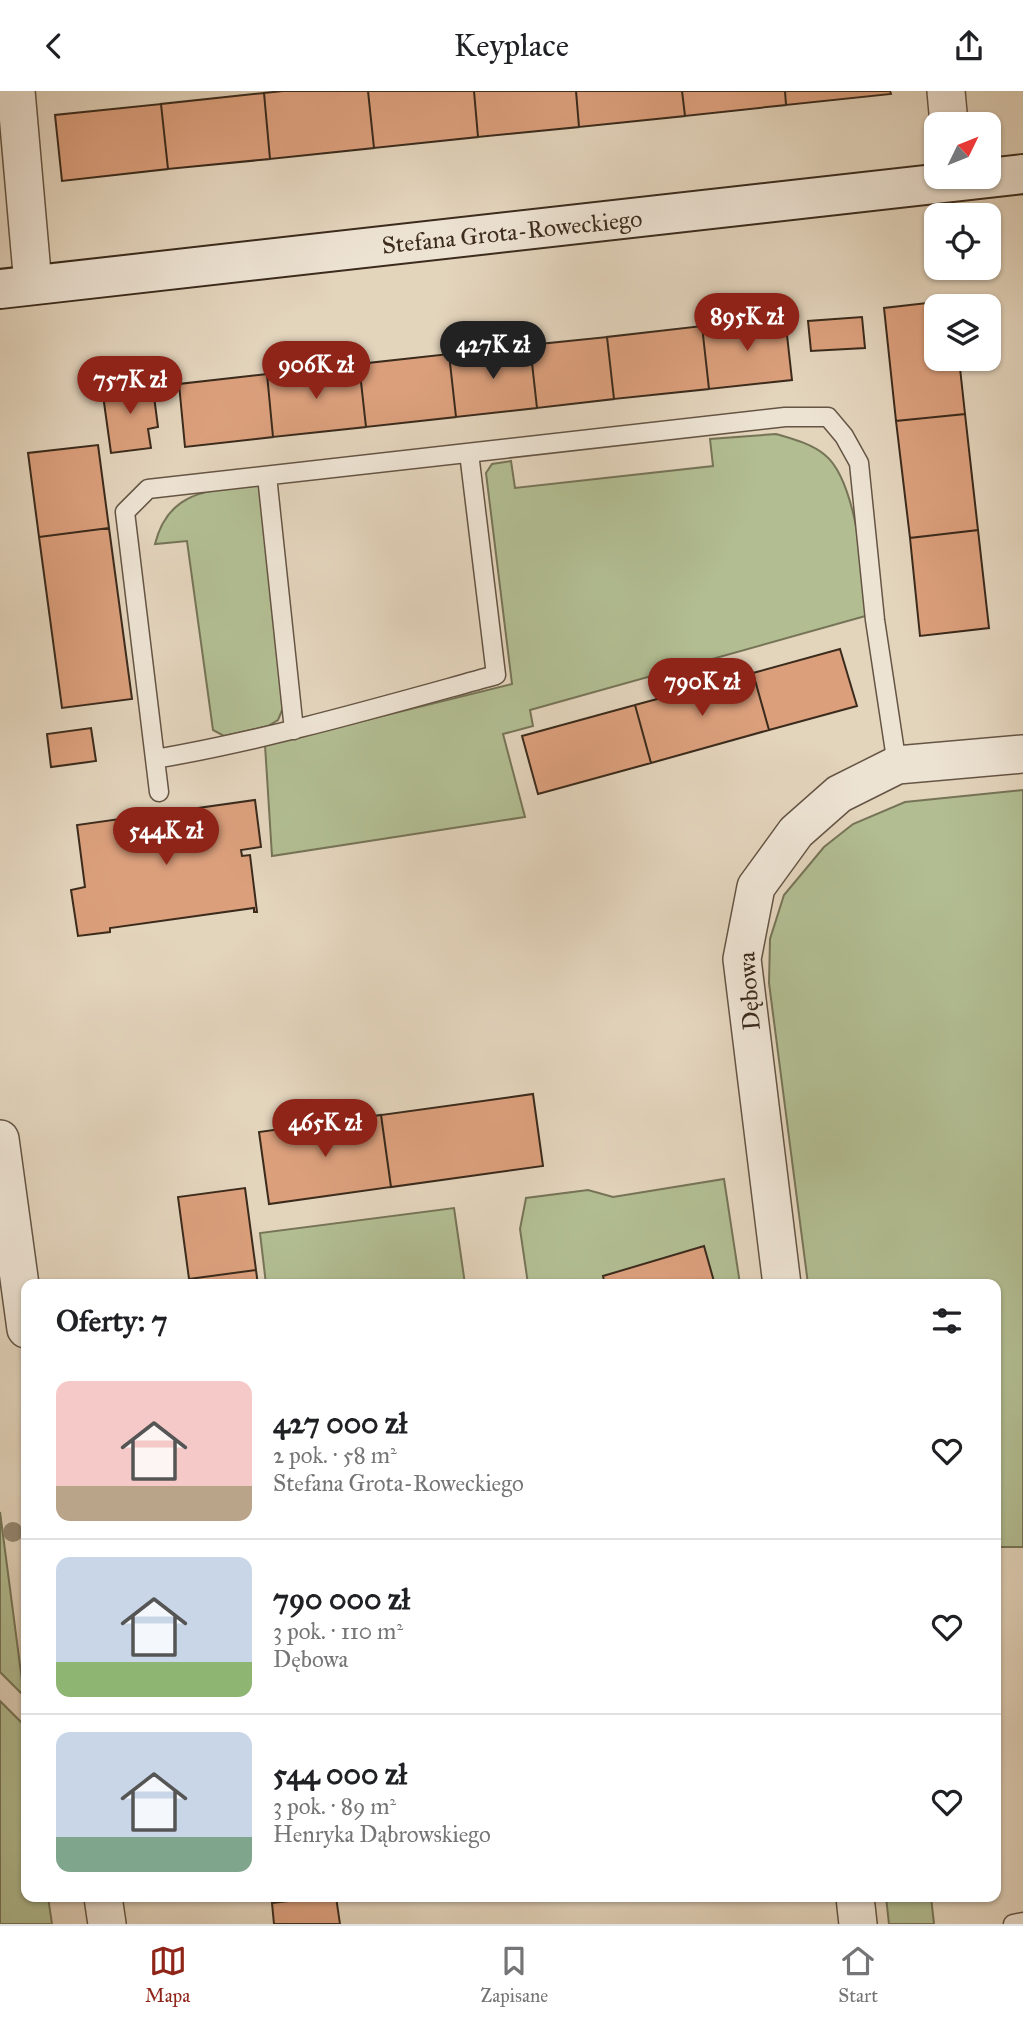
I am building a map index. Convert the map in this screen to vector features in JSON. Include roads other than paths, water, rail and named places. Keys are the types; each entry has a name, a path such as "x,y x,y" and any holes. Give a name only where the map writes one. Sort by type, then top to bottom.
{"street":[{"path":"16,91 17,287"},
{"path":"946,91 948,112"},
{"name":"Stefana Grota-Roweckiego","path":"1001,176 1023,174"},
{"name":"Stefana Grota-Roweckiego","path":"17,287 924,183"},
{"name":"Dębowa","path":"781,1279 742,959 756,887 796,831 839,794 897,765 1023,754"},
{"path":"0,1139 21,1292"},
{"path":"104,1902 107,1924"},
{"path":"856,1902 858,1924"}],"lane":[{"path":"159,792 125,512 148,489 785,417 828,417 845,436 859,463 875,620 897,765"},
{"path":"155,759 214,749 294,730 496,675 470,453"},
{"path":"267,476 294,730"},
{"path":"1013,1924 1023,1922"}]}
